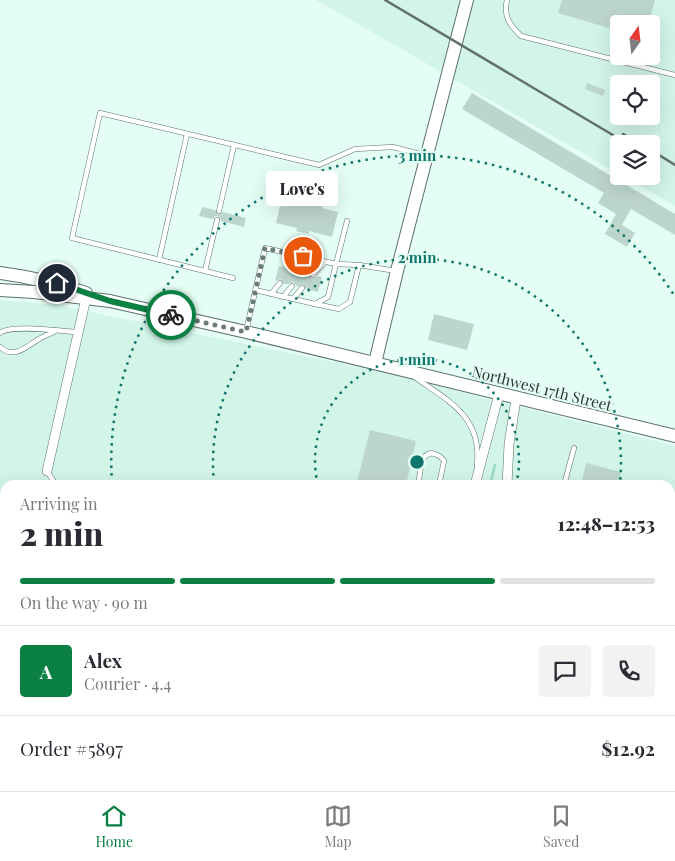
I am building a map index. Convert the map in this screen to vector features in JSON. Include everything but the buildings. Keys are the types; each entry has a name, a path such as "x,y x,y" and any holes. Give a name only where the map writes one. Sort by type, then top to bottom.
{"main road":[{"path":"375,363 467,0"},
{"name":"Northwest 17th Street","path":"0,273 26,276 57,283 110,301"},
{"name":"Northwest 17th Street","path":"0,290 110,301 675,436"}],"street":[{"path":"47,471 86,298"},
{"path":"476,480 499,394"},
{"path":"507,480 509,444 516,399"}],"lane":[{"path":"507,0 505,7 508,24 522,36 675,75"},
{"path":"233,278 72,238 100,113 319,165 355,149 393,147 428,156"},
{"path":"159,260 186,134"},
{"path":"219,211 234,145"},
{"path":"205,271 217,220"},
{"path":"316,304 328,297 347,221"},
{"path":"246,332 265,248 336,264 359,265 397,271"},
{"path":"292,269 303,256"},
{"path":"304,272 314,259"},
{"path":"314,275 325,262"},
{"path":"254,290 339,309 350,302 359,265"},
{"path":"271,294 280,283"},
{"path":"283,296 292,286"},
{"path":"293,299 302,288"},
{"path":"0,333 4,329 22,328 79,332"},
{"path":"0,347 2,350 19,352 55,331"},
{"path":"406,372 462,411 474,436 477,460 475,480"},
{"path":"565,480 574,448"},
{"path":"419,480 424,457 436,453 444,461 440,480"},
{"path":"47,471 53,480"}],"shaded area":[{"path":"316,0 675,0 675,206 639,185 660,185 660,135 610,135 610,169"},
{"path":"0,300 57,305 381,372 675,446 675,480 0,480"}],"waterway":[{"path":"491,480 495,465"}],"railway":[{"path":"385,0 613,135"},
{"path":"660,156 675,165"}],"way so far":[{"path":"171,315 246,332 265,248 303,256"}],"place":[{"name":"Love's","path":"303,256"}],"route":[{"path":"57,283 110,301 171,315"}]}
